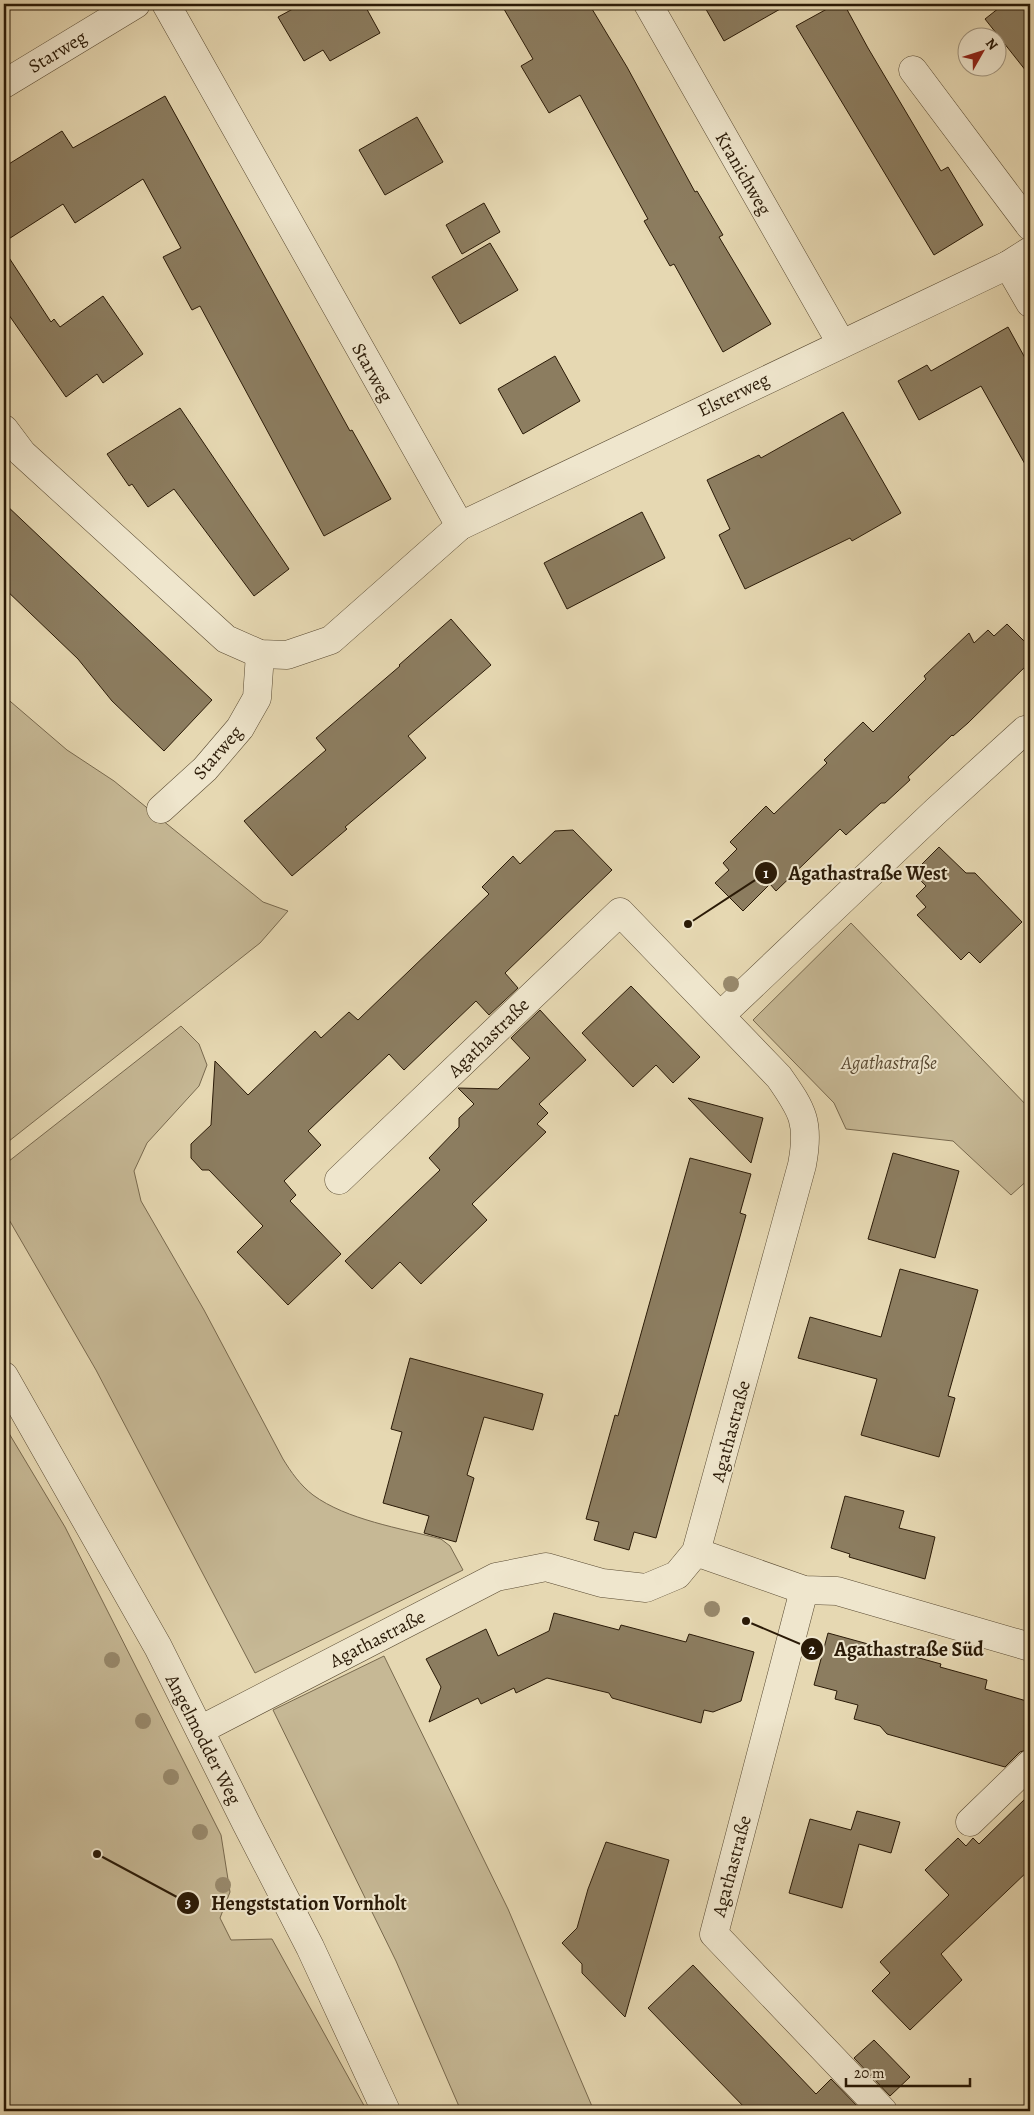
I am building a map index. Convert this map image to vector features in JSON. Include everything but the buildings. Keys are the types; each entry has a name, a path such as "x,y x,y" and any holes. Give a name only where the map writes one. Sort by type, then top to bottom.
{"street":[{"name":"Starweg","path":"4,84 136,4"},
{"name":"Starweg","path":"166,4 460,526"},
{"name":"Kranichweg","path":"648,4 841,343"},
{"path":"913,70 1030,226"},
{"name":"Elsterweg","path":"460,526 1019,258 1030,303"},
{"path":"4,429 22,453 226,638 260,654 287,655 331,640 460,526"},
{"name":"Starweg","path":"161,809 205,769 240,728 257,698 260,654"},
{"path":"721,1015 936,811 1025,730 1030,728"},
{"name":"Agathastraße","path":"200,1730 496,1577 546,1567 602,1583 646,1588 677,1575 696,1552 802,1165 807,1140 804,1117 793,1096 779,1077 620,912 339,1180"},
{"name":"Angelmodder Weg","path":"4,1376 158,1647 310,1947 386,2111"},
{"path":"696,1552 804,1590 837,1590 1030,1647"},
{"name":"Agathastraße","path":"804,1590 714,1934 883,2111"},
{"path":"970,1822 1030,1764"}],"green space":[{"path":"4,696 67,750 114,781 263,902 288,911 260,943 4,1145"},
{"name":"Agathastraße","path":"851,923 1030,1109 1030,1178 1011,1195 953,1141 846,1129 834,1103 753,1020"},
{"path":"181,1026 199,1044 207,1065 199,1086 147,1143 134,1171 141,1201 204,1310 283,1459 300,1483 313,1495 342,1511 374,1522 441,1539 450,1546 463,1570 255,1673 96,1370 4,1211 4,1165"},
{"path":"4,1425 65,1527 221,1835 230,1892 220,1918 231,1940 272,1939 367,2111 4,2111"},
{"path":"384,1656 508,1909 594,2111 461,2111 396,1961 273,1710"}],"place":[{"name":"Agathastraße West","path":"688,924"},
{"name":"Agathastraße Süd","path":"746,1621"},
{"name":"Hengststation Vornholt","path":"97,1854"}]}
